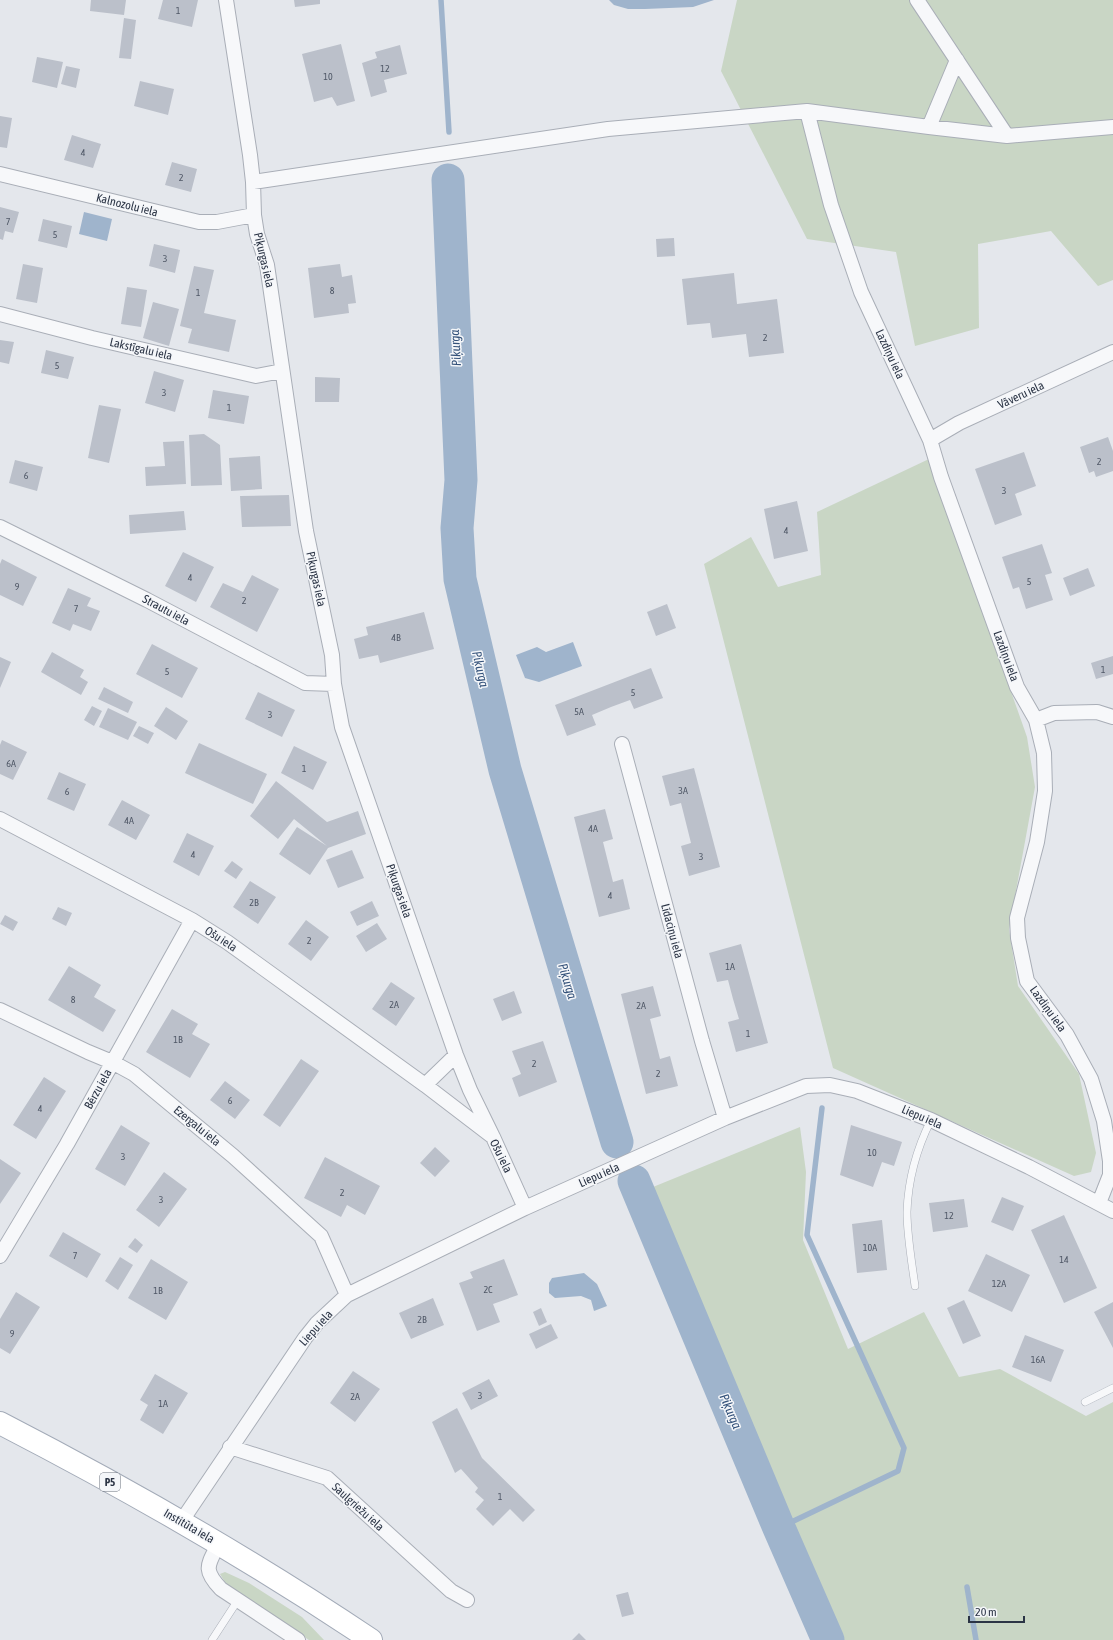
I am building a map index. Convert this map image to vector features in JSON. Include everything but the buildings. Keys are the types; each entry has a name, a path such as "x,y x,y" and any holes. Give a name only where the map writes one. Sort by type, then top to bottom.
{"main road":[{"name":"Institūta iela","path":"0,1423 219,1543 304,1595 371,1640"}],"street":[{"name":"Piķurgas iela","path":"226,0 253,182 254,215 257,234 267,265 306,530 332,655 334,684 342,728 456,1055 470,1090 493,1137"},
{"path":"917,0 1007,136"},
{"path":"929,127 957,60"},
{"path":"253,182 608,129 807,110 1007,136 1113,127"},
{"name":"Lazdiņu iela","path":"807,110 831,205 861,292 930,440 941,478 1017,687 1036,720 1044,753 1045,791 1036,842 1017,918 1018,938 1027,981 1067,1035 1091,1079 1104,1121 1110,1161 1110,1175 1099,1203"},
{"name":"Kalnozolu iela","path":"0,174 199,222 217,222 254,215"},
{"name":"Lakstīgalu iela","path":"0,314 92,338 256,376 282,371"},
{"name":"Vāveru iela","path":"930,440 959,423 1113,352"},
{"name":"Strautu iela","path":"0,527 146,600 305,683 334,684"},
{"path":"1036,720 1054,713 1097,712 1113,717"},
{"name":"Līdaciņu iela","path":"622,744 702,1041 725,1118"},
{"name":"Ošu iela","path":"0,819 192,920 227,942 425,1085 493,1137 525,1208"},
{"name":"Bērzu iela","path":"0,1256 67,1144 192,920"},
{"name":"Ezergalu iela","path":"0,1010 112,1062 134,1074 233,1156 321,1236 347,1295"},
{"path":"425,1085 456,1055"},
{"name":"Liepu iela","path":"181,1522 230,1447 305,1338 317,1323 347,1295 525,1208 725,1118 806,1086 830,1085 858,1091 931,1120 1029,1167 1113,1211"},
{"name":"Saulgriežu iela","path":"230,1447 327,1478 451,1591 467,1600"},
{"path":"219,1543 208,1569 211,1578 220,1588 298,1640"}],"lane":[{"path":"914,1286 907,1213 910,1184 918,1153 931,1120"},
{"path":"1085,1402 1113,1388"},
{"path":"212,1640 238,1600"}],"green space":[{"path":"737,0 1113,0 1113,280 1098,286 1051,231 978,244 979,328 915,346 896,252 807,239 721,71"},
{"path":"929,459 1027,737 1035,787 1009,929 1018,986 1079,1074 1096,1153 1091,1172 1074,1176 833,1068 704,564 751,537 778,587 821,575 817,512"},
{"path":"800,1127 806,1172 803,1240 848,1349 924,1312 959,1377 1000,1369 1086,1416 1113,1402 1113,1640 817,1640 626,1198"},
{"path":"225,1572 249,1583 302,1617 324,1640 309,1640 226,1584 220,1574"}],"water":[{"path":"609,0 714,0 693,7 628,9 614,5"},
{"path":"84,212 112,219 107,241 79,234"},
{"path":"573,642 582,666 539,682 525,678 516,655 537,647 546,652"},
{"path":"584,1273 597,1284 607,1306 594,1311 591,1300 581,1296 555,1298 549,1293 549,1283 552,1278"}],"waterway":[{"name":"Piķurga","path":"441,0 449,132"},
{"name":"Piķurga","path":"448,180 461,480 457,528 460,579 505,770 617,1142"},
{"path":"779,1528 898,1471 904,1448 807,1235 822,1108"},
{"name":"Piķurga","path":"634,1181 779,1528 828,1640"},
{"path":"967,1587 976,1640"}]}
